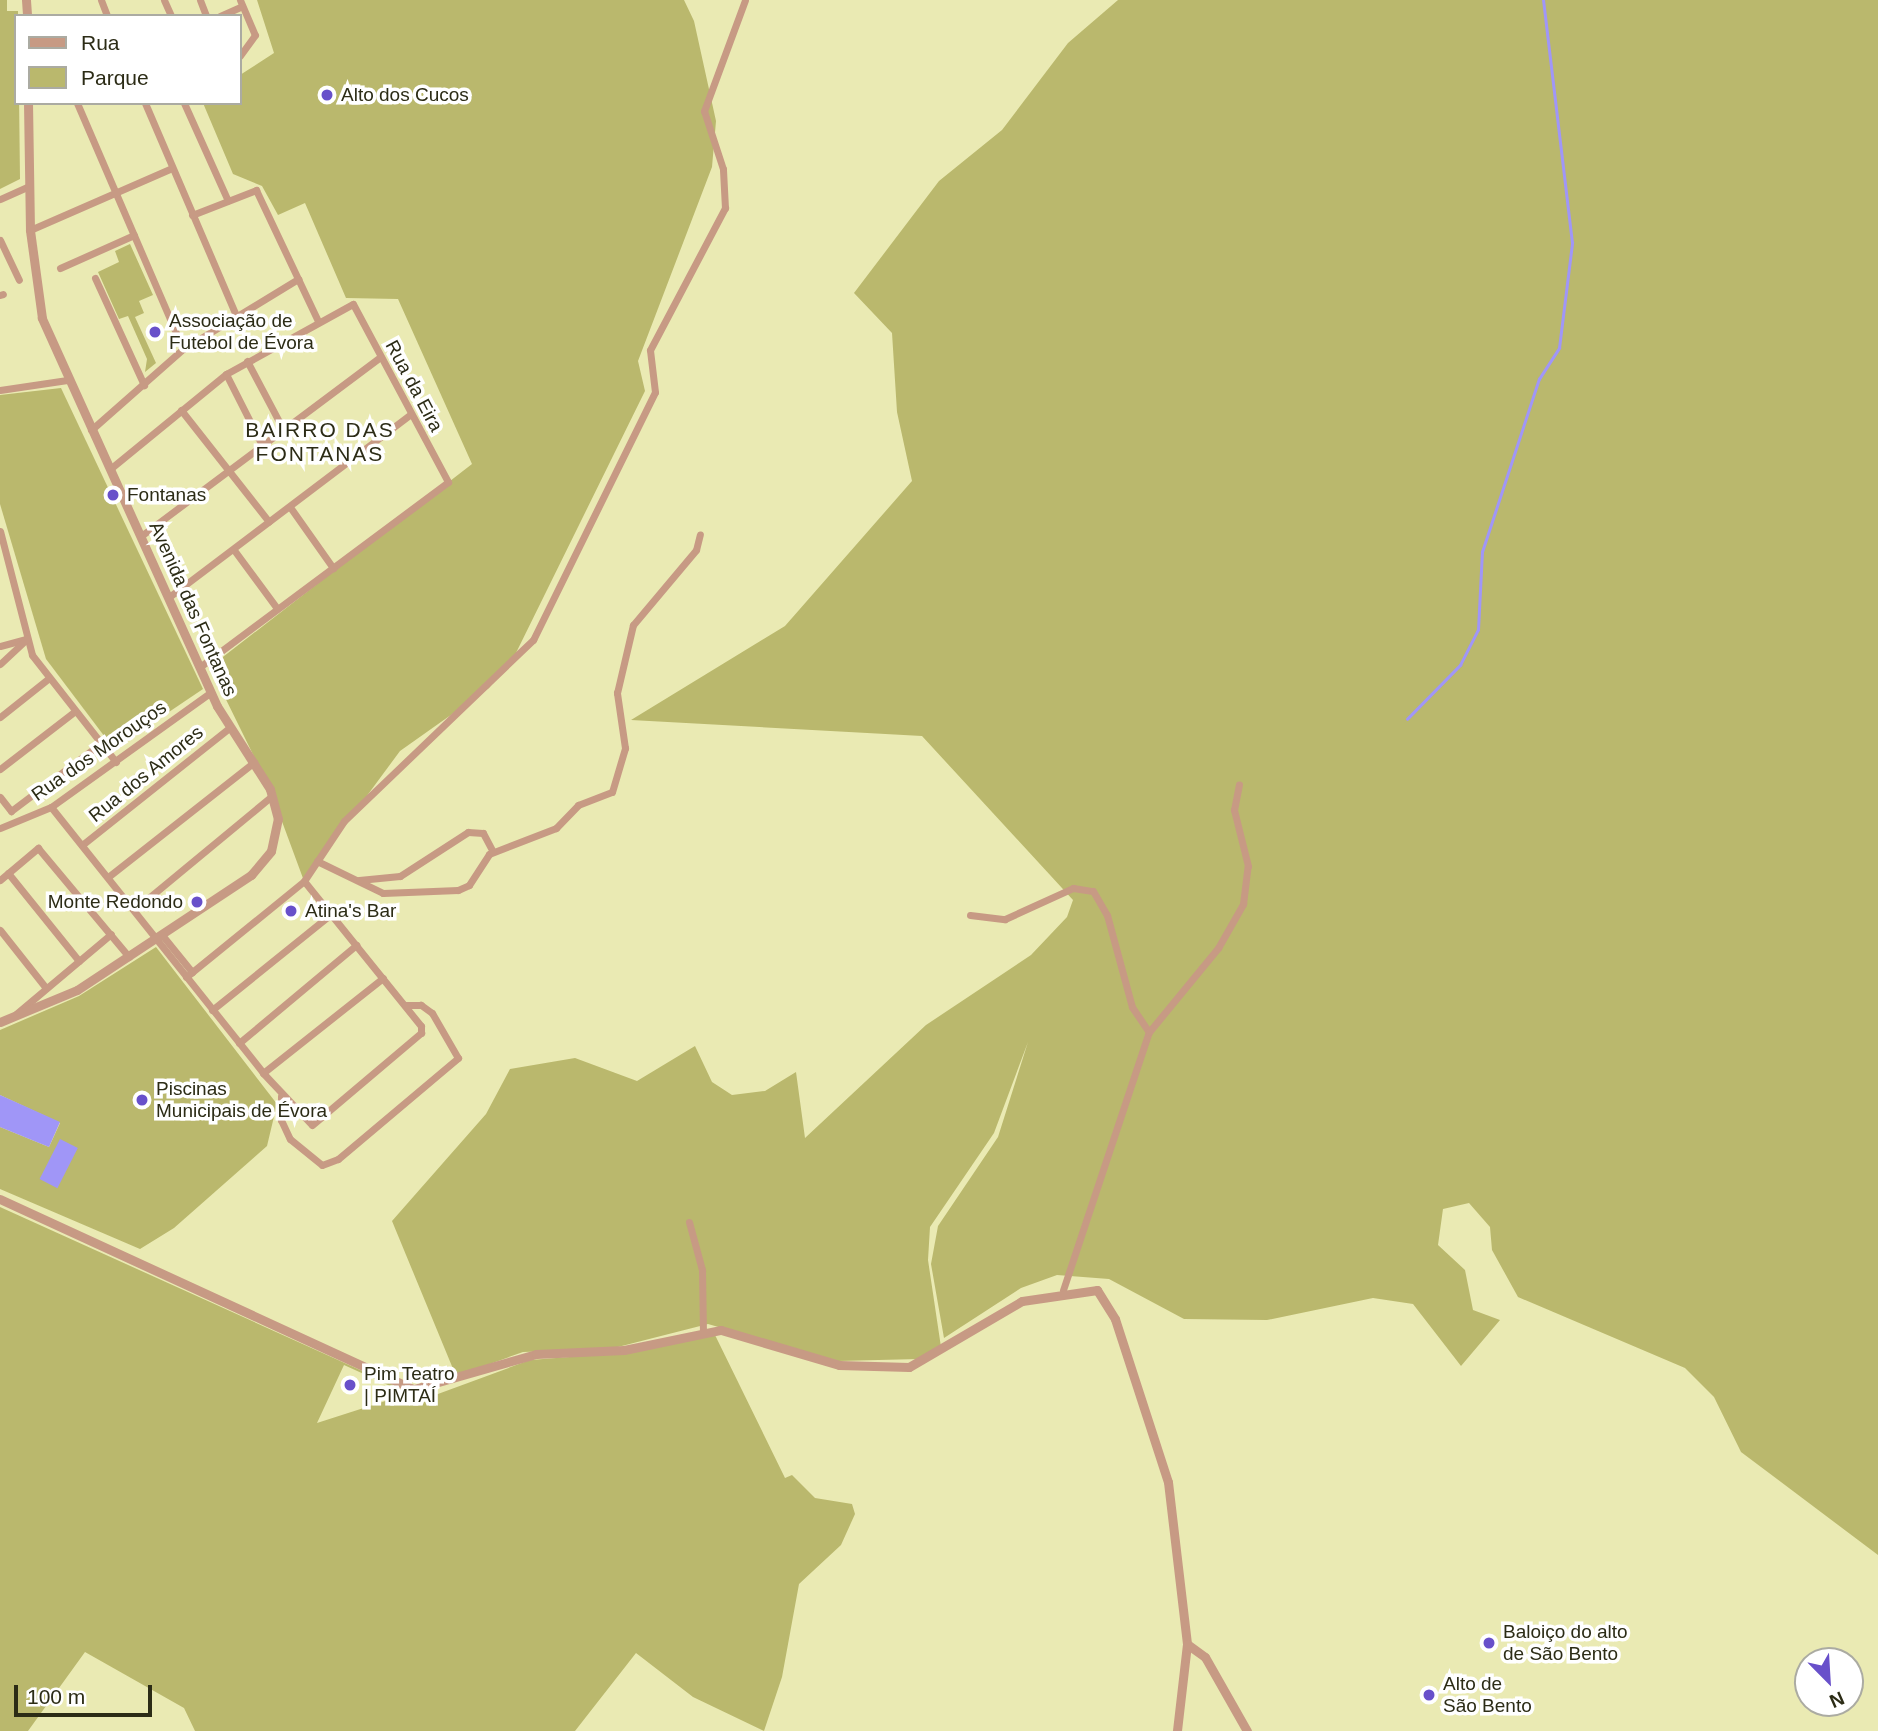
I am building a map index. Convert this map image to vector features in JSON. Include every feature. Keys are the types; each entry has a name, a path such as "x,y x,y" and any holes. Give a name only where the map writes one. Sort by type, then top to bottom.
{"street":[{"path":"189,974 304,881 317,861 402,761 533,640 655,393 650,350 725,208 723,169 705,111 745,0"},
{"path":"223,14 241,3 254,35 242,52"},
{"name":"Avenida das Fontanas","path":"28,105 30,230 42,318 67,380 211,692 229,728 254,762 272,796 278,819 271,851 251,875 160,936"},
{"path":"78,105 184,349"},
{"path":"146,105 236,315"},
{"path":"185,105 228,201"},
{"path":"30,230 172,168"},
{"path":"0,199 29,186"},
{"path":"110,469 226,373 318,321 257,190 192,215"},
{"path":"60,268 134,235"},
{"path":"0,240 19,280"},
{"path":"95,278 144,385"},
{"path":"91,430 184,349 298,279"},
{"name":"Rua da Eira","path":"318,321 353,304 448,482 333,568"},
{"path":"141,536 380,357"},
{"path":"247,361 284,429"},
{"path":"226,373 262,445"},
{"path":"0,390 67,380"},
{"path":"181,410 269,522"},
{"path":"169,597 410,415"},
{"path":"200,667 276,607 333,568 289,507"},
{"path":"0,531 27,639 48,679 116,762"},
{"path":"317,861 383,893 458,890 493,852 556,828 578,805 617,788 625,748 617,692 633,625 696,550 700,534"},
{"path":"234,550 276,607"},
{"path":"0,646 27,639"},
{"path":"0,664 27,639"},
{"path":"0,717 48,679"},
{"name":"Rua dos Morouços","path":"0,828 51,807 211,692"},
{"path":"0,769 75,711"},
{"name":"Rua dos Amores","path":"82,845 229,728"},
{"path":"0,797 11,811 100,744"},
{"path":"108,877 254,762"},
{"path":"1063,1290 1149,1032 1217,948 1243,904 1248,866 1234,810 1239,784"},
{"path":"134,909 272,796"},
{"path":"51,807 134,909 160,936 212,1010 305,1124 421,1033 421,1026 304,881"},
{"path":"359,880 400,876 468,832 483,833 493,852"},
{"path":"0,880 38,848 129,957"},
{"path":"8,873 79,961"},
{"path":"970,915 1005,919 1073,888 1093,891 1107,915 1132,1007 1149,1032"},
{"path":"212,1010 331,914"},
{"path":"0,930 46,988"},
{"path":"13,1016 110,934"},
{"path":"0,1022 77,990 160,936"},
{"path":"239,1043 356,945"},
{"path":"263,1073 383,978"},
{"path":"281,1095 281,1120 290,1139 322,1165 338,1160 458,1058 432,1013 421,1005 405,1005"},
{"path":"0,1199 414,1389 536,1354 615,1351 721,1329 839,1365 909,1367 1022,1301 1063,1290 1102,1294 1122,1339 1168,1482 1187,1644 1177,1731"},
{"path":"689,1222 702,1270 703,1334"},
{"path":"1187,1644 1205,1657 1247,1731"}],"green space":[{"path":"0,0 7,0 7,11 18,11 18,14 14,14 14,105 19,105 20,179 0,189"},
{"path":"257,0 684,0 694,21 716,121 712,167 638,361 645,391 514,657 489,688 400,751 304,881 270,789 210,667 472,464 398,299 346,298 305,203 278,215 262,186 233,174 204,105 242,105 242,74 274,53"},
{"path":"1118,0 1878,0 1878,1555 1741,1452 1714,1397 1685,1368 1518,1297 1492,1250 1490,1227 1469,1203 1443,1209 1438,1245 1465,1270 1473,1310 1500,1320 1461,1366 1413,1304 1373,1298 1267,1320 1184,1319 1109,1279 1057,1275 1021,1288 944,1338 931,1264 938,1226 998,1137 1028,1042 994,1133 930,1227 928,1260 941,1347 919,1359 838,1361 708,1324 610,1349 523,1352 456,1376 392,1221 486,1114 510,1069 575,1058 637,1081 695,1046 712,1082 732,1095 765,1091 796,1072 805,1138 926,1025 1031,955 1067,917 1073,900 922,736 631,720 785,626 912,481 897,412 892,333 854,293 939,181 1002,130 1068,43"},
{"path":"130,244 153,295 139,301 144,313 135,317 156,363 145,372 147,359 128,316 119,319 98,272 119,262 115,251"},
{"path":"61,388 203,689 114,749 46,659 0,504 0,395"},
{"name":"Piscinas Municipais de Évora","path":"156,947 277,1104 267,1146 174,1228 140,1249 0,1189 0,1127 49,1147 60,1123 0,1095 0,1030 79,996"},
{"path":"0,1207 400,1388 408,1405 530,1360 635,1352 715,1335 785,1478 792,1475 815,1498 852,1504 855,1514 841,1545 799,1584 782,1677 764,1731 693,1697 636,1653 575,1731 195,1731 184,1708 85,1652 28,1731 0,1731","holes":["344,1365 399,1390 401,1396 317,1423"]}],"shaded area":[{"path":"0,1095 60,1122 49,1147 0,1127"},
{"path":"60,1139 78,1148 57,1188 40,1179"}],"waterway":[{"path":"1407,719 1460,665 1478,630 1482,552 1539,379 1559,348 1572,243 1543,0"}],"place":[{"name":"Alto dos Cucos","path":"327,95"},
{"name":"Associação de Futebol de Évora","path":"155,332"},
{"name":"Fontanas","path":"113,495"},
{"name":"Monte Redondo","path":"197,902"},
{"name":"Atina's Bar","path":"291,911"},
{"name":"Piscinas Municipais de Évora","path":"142,1100"},
{"name":"Pim Teatro | PIMTAÍ","path":"350,1385"},
{"name":"Baloiço do alto de São Bento","path":"1489,1643"},
{"name":"Alto de São Bento","path":"1429,1695"}],"district":[{"name":"BAIRRO DAS FONTANAS","path":"320,442"}]}
